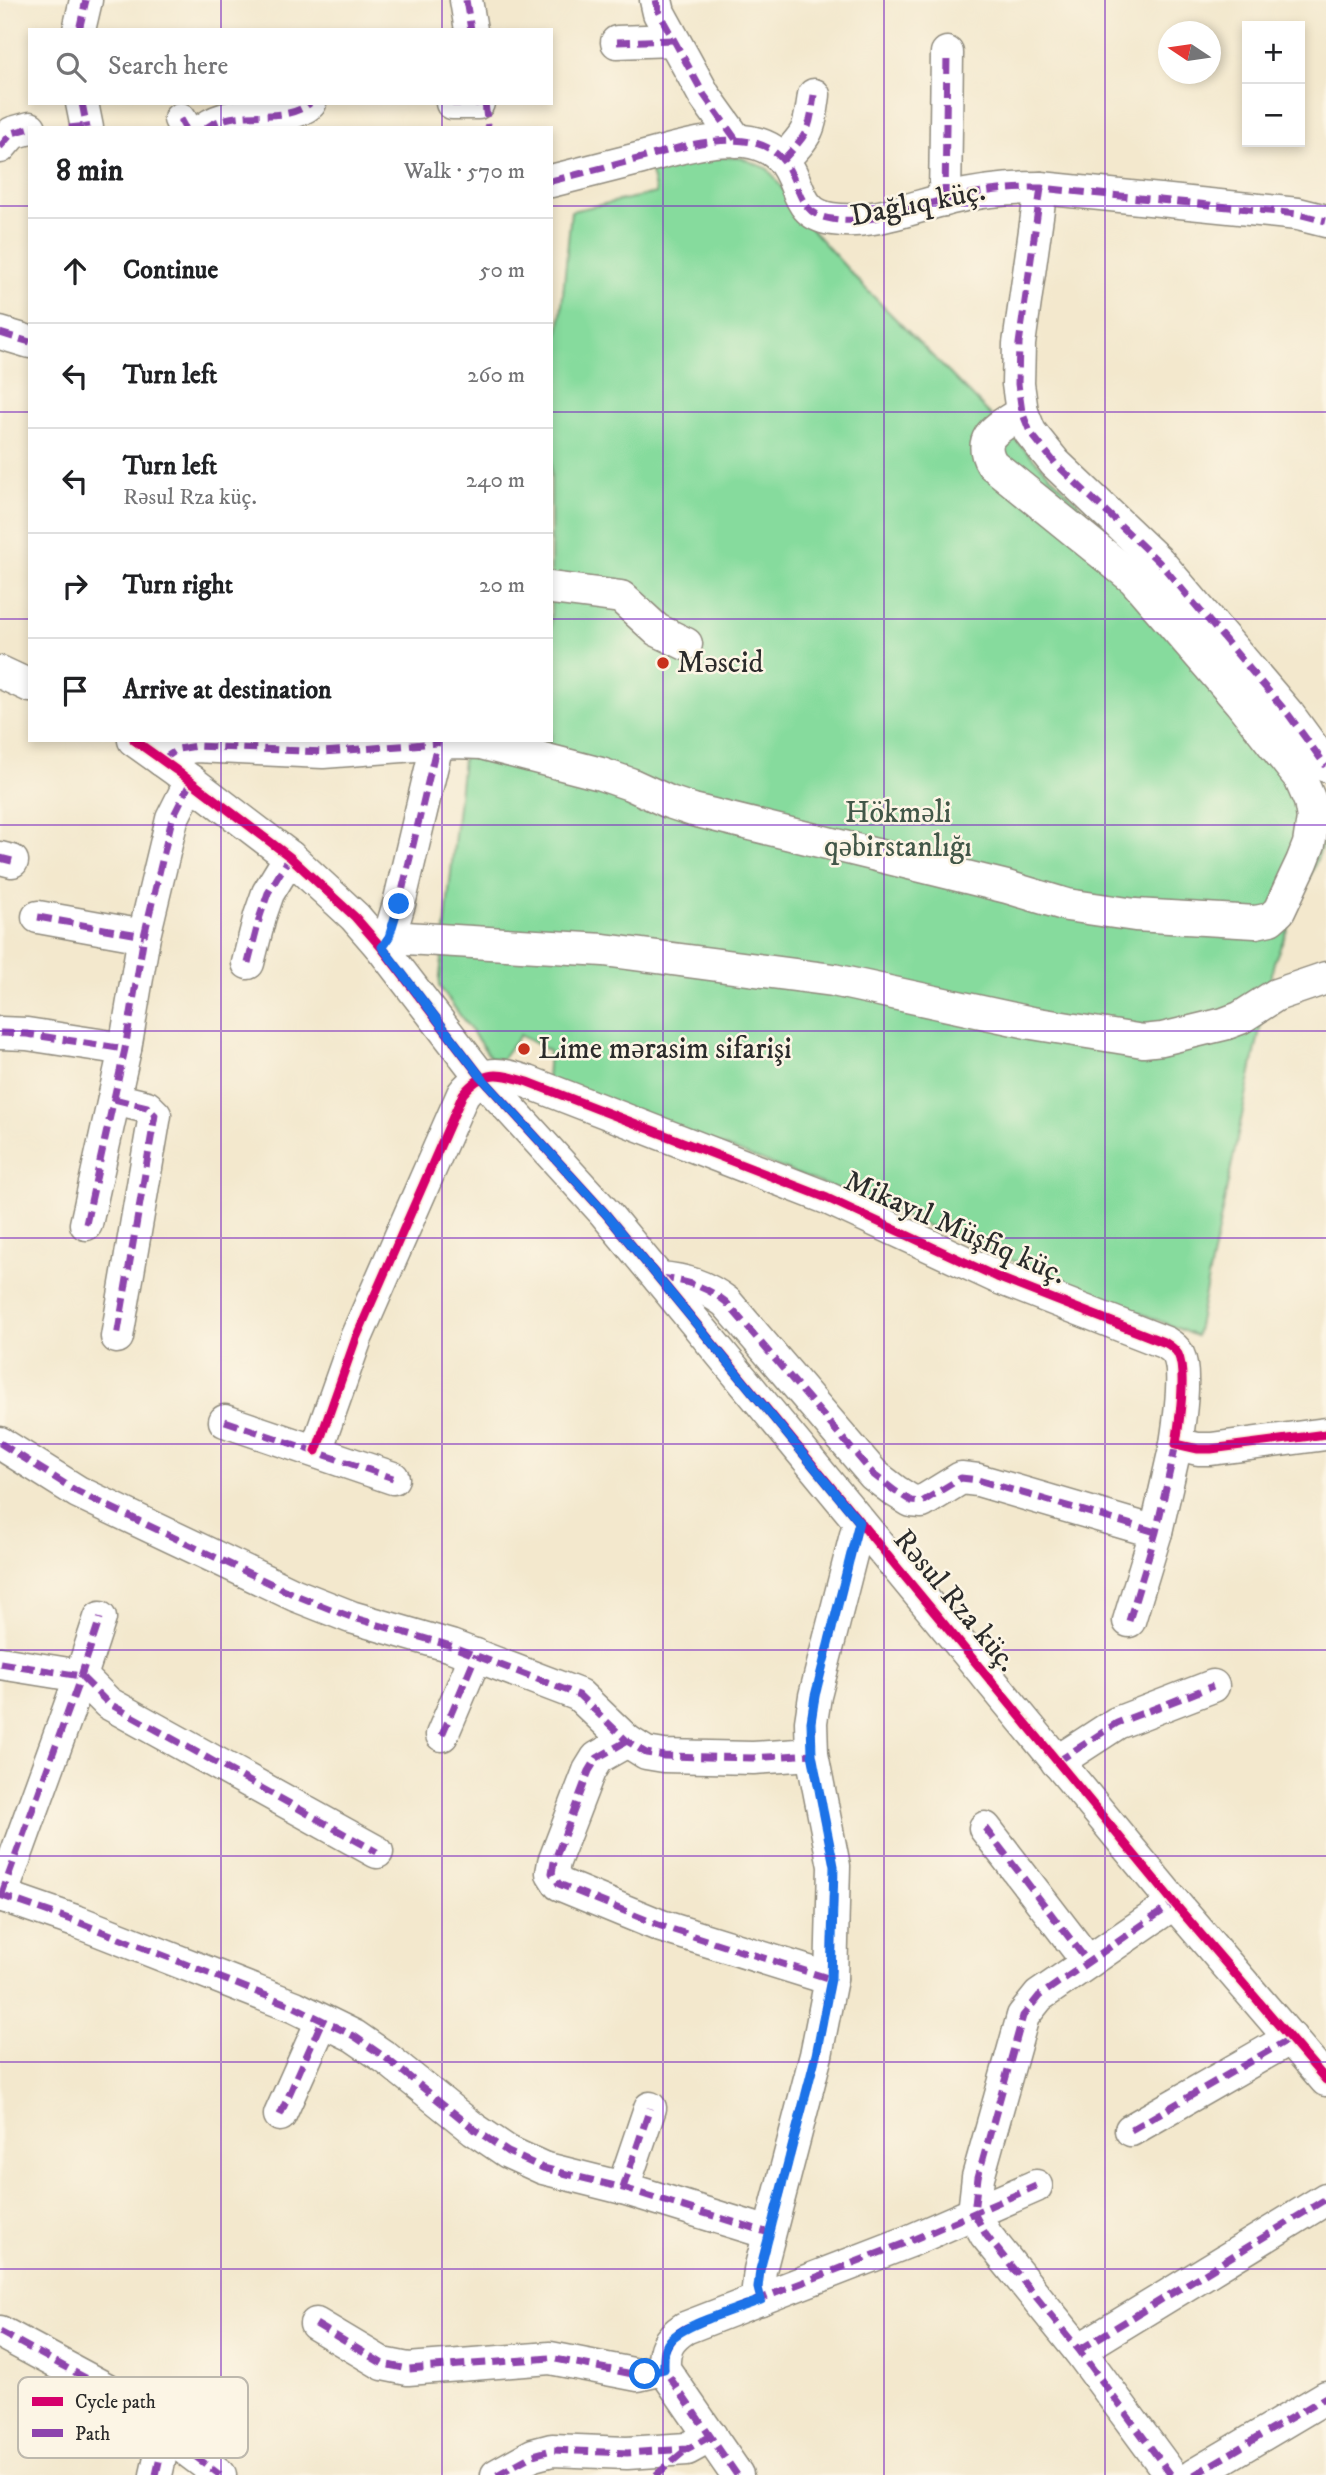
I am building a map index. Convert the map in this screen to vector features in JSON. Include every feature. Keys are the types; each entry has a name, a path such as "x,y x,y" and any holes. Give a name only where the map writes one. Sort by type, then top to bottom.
{"street":[{"path":"79,28 86,0"},
{"path":"466,0 471,28"},
{"path":"656,0 659,13 704,95 726,122 737,141"},
{"path":"617,42 673,40"},
{"path":"945,200 947,52"},
{"path":"553,180 695,144 737,141 760,145 774,151 783,160 809,128 814,95"},
{"path":"190,125 226,117 286,113 304,109 308,105"},
{"path":"485,105 488,126"},
{"path":"0,147 12,133 28,129"},
{"name":"Dağlıq küç.","path":"783,160 790,170 799,196 808,209 829,219 849,221 880,216 1001,188 1041,188 1298,214 1326,221"},
{"path":"1041,188 1019,344 1018,384 1022,412 1030,432 1055,463 1158,562 1288,714 1326,766"},
{"path":"0,333 28,341"},
{"path":"162,760 178,749 196,746 323,752 437,742 482,742 601,774 693,810 1007,887 1067,905 1135,915 1256,922 1270,919 1279,911 1309,844 1313,818 1310,801 1300,778 1240,702 1134,579 992,464 986,453 986,443 990,435 1022,412"},
{"path":"553,588 621,597 657,630 686,644"},
{"path":"0,672 28,685"},
{"name":"Rəsul Rza küç.","path":"137,742 290,857 385,942 481,1077 605,1213 1174,1903 1326,2080"},
{"path":"437,742 399,904 385,942 604,950 819,978 1032,1023 1143,1041 1224,1024 1240,1018 1276,995 1326,978"},
{"path":"86,1224 125,1049 144,936 172,819 191,781"},
{"path":"248,964 268,893 290,857"},
{"path":"38,917 144,936"},
{"path":"0,1032 125,1049"},
{"name":"Mikayıl Müşfiq küç.","path":"481,1077 493,1074 528,1082 827,1198 997,1277 1166,1343 1177,1350 1182,1363 1180,1419 1176,1444 1156,1532 1129,1621"},
{"path":"316,1451 356,1338 463,1094 481,1077"},
{"path":"114,1099 147,1107 155,1115 117,1337"},
{"path":"659,1278 679,1280 708,1289 726,1301 874,1475 911,1502 932,1498 961,1478 978,1480 1156,1532"},
{"path":"225,1421 393,1478"},
{"path":"1176,1444 1211,1449 1326,1434"},
{"path":"0,1443 78,1492 295,1594 351,1618 451,1646 579,1695 627,1741 646,1753 664,1756 753,1758 812,1754"},
{"path":"761,2300 758,2288 760,2270 816,2055 831,1979 834,1866 812,1754 811,1722 815,1696 859,1522"},
{"path":"100,1618 82,1676 1,1896 91,1927 295,2007 354,2036 386,2058 474,2129 508,2152 543,2168 623,2188 769,2233"},
{"path":"442,1735 476,1655"},
{"path":"0,1663 82,1676 108,1703 377,1852"},
{"path":"1057,1762 1116,1723 1213,1686"},
{"path":"627,1741 597,1758 589,1771 554,1861 552,1872 559,1884 661,1926 831,1979"},
{"path":"985,1828 1088,1962"},
{"path":"1171,2475 1079,2350 986,2235 974,2213 978,2176 1023,2016 1039,1996 1174,1903"},
{"path":"280,2115 322,2021"},
{"path":"1131,2130 1291,2038"},
{"path":"623,2188 650,2108"},
{"path":"737,2475 699,2442 664,2369 667,2344 674,2336 685,2329 910,2241 1036,2186"},
{"path":"1079,2350 1326,2199"},
{"path":"316,2324 383,2364 408,2369 550,2358 638,2375 664,2369"},
{"path":"0,2332 84,2377"},
{"path":"1194,2475 1326,2397"},
{"path":"497,2475 533,2455 552,2450 627,2454 699,2442"},
{"path":"656,2475 699,2442"},
{"path":"199,2458 220,2475"}],"green space":[{"name":"Hökməli qəbirstanlığı","path":"687,156 742,158 768,169 814,232 864,287 1162,588 1326,818 1326,838 1274,962 1196,1336 860,1198 547,1079 549,1051 520,1035 501,1060 491,1058 439,986 465,742 553,742 553,355 560,325 571,211 656,193 650,168"}],"marked path":[{"path":"79,28 86,0"},
{"path":"466,0 471,28"},
{"path":"656,0 659,13 704,95 737,141"},
{"path":"617,42 673,40"},
{"path":"945,200 947,53"},
{"path":"783,160 806,131 814,95"},
{"path":"82,105 87,126"},
{"path":"209,126 232,118 287,113 307,105"},
{"path":"485,105 488,126"},
{"path":"180,119 184,126"},
{"path":"0,147 12,133 28,129"},
{"path":"553,180 689,145 730,140 767,147 788,167 800,195 811,211 832,219 875,218 971,194 1041,188 1298,214 1326,221"},
{"path":"1041,188 1019,344 1018,384 1022,412 1030,432 1055,463 1159,562 1288,714 1326,766"},
{"path":"0,333 28,341"},
{"path":"381,947 389,937 399,904 438,742"},
{"path":"162,760 178,749 196,746 323,752 437,743"},
{"path":"86,1224 125,1049 144,936 172,819 191,781"},
{"path":"248,963 268,893 290,857"},
{"path":"0,858 12,861"},
{"path":"38,917 144,936"},
{"path":"0,1033 27,1034 125,1049"},
{"path":"114,1099 147,1107 155,1115 117,1337"},
{"path":"659,1278 694,1285 726,1302 874,1475 911,1501 922,1502 961,1478 978,1480 1156,1532"},
{"path":"225,1421 393,1478"},
{"path":"0,1443 78,1492 295,1595 351,1617 451,1646 579,1695 627,1741 646,1753 664,1756 753,1758 812,1754"},
{"path":"1129,1621 1156,1532 1176,1444"},
{"path":"761,2299 758,2288 760,2270 816,2055 831,1979 834,1866 812,1754 811,1722 815,1696 859,1523"},
{"path":"1,1896 100,1618"},
{"path":"442,1735 476,1655"},
{"path":"0,1663 81,1676 108,1703 377,1852"},
{"path":"1057,1762 1117,1723 1213,1686"},
{"path":"627,1741 597,1758 589,1771 554,1862 552,1873 559,1884 661,1926 831,1979"},
{"path":"985,1828 1088,1962"},
{"path":"0,1895 78,1922 295,2007 354,2036 386,2058 474,2129 508,2152 543,2168 623,2188 769,2233"},
{"path":"1171,2475 1079,2350 986,2235 974,2213 978,2177 1023,2016 1039,1996 1174,1903"},
{"path":"280,2115 322,2021"},
{"path":"1131,2130 1291,2038"},
{"path":"623,2188 650,2108"},
{"path":"737,2475 664,2369 664,2356 674,2336 685,2328 910,2241 1036,2186"},
{"path":"1079,2350 1326,2199"},
{"path":"316,2324 383,2364 408,2369 550,2358 638,2375 664,2369"},
{"path":"0,2332 84,2377"},
{"path":"1194,2475 1326,2397"},
{"path":"497,2475 533,2455 552,2450 627,2453 687,2449 711,2436"},
{"path":"656,2475 687,2449"},
{"path":"156,2475 160,2458"},
{"path":"197,2458 220,2475"}],"cycle path":[{"path":"137,742 290,857 355,917 481,1077 605,1213 1174,1903 1326,2080"},
{"path":"316,1451 356,1338 463,1094 478,1080 492,1075 528,1082 827,1198 997,1277 1166,1343 1178,1354 1181,1362 1182,1398 1176,1444 1211,1449 1326,1434"}],"place":[{"name":"Məscid","path":"663,663"},
{"name":"Lime mərasim sifarişi","path":"524,1049"}],"route":[{"path":"399,904 389,937 382,947 481,1077 605,1213 859,1522 815,1696 811,1722 812,1754 834,1866 831,1979 816,2055 760,2270 758,2288 761,2300 685,2329 674,2336 667,2344 664,2369 645,2374"}]}
